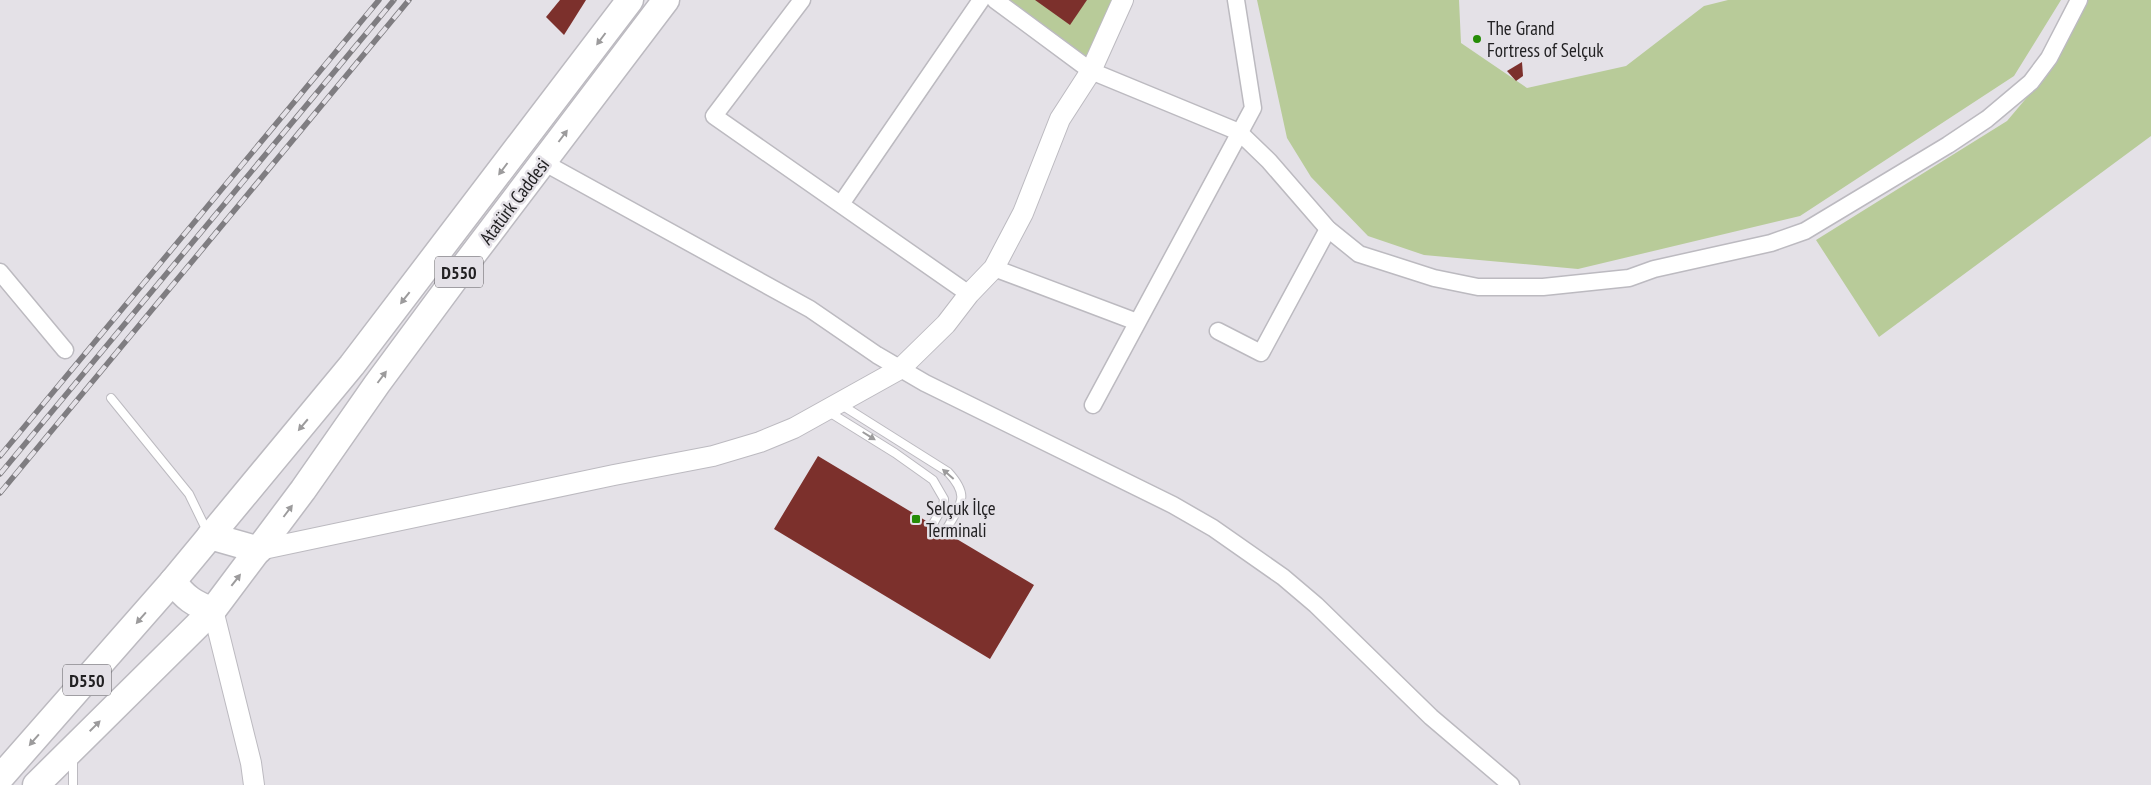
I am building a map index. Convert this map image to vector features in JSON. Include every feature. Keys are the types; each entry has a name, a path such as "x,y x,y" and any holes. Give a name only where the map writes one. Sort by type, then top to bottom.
{"highway":[{"name":"Atatürk Caddesi","path":"210,536 352,365 630,0"},
{"name":"Atatürk Caddesi","path":"259,550 377,384 666,0"},
{"path":"210,536 259,550"},
{"name":"D550","path":"0,778 173,581 210,536"},
{"name":"D550","path":"36,785 213,610 259,550"},
{"path":"173,581 182,593 198,606 213,610"}],"street":[{"path":"802,0 714,116 969,294"},
{"path":"842,204 981,0"},
{"path":"995,0 1091,71 1239,132 1269,161 1328,229 1359,254 1434,278 1478,287 1543,287 1629,278 1678,262 1770,243 1805,231 1948,145 1987,119 2031,82 2049,58 2079,0"},
{"path":"259,550 713,456 760,442 794,428 900,369 946,324 969,294 994,268 1023,213 1060,119 1091,71 1123,0"},
{"path":"1093,404 1253,108 1236,0"},
{"path":"543,162 810,309 900,369 1173,505 1251,552 1316,604 1431,717 1511,785"},
{"path":"1218,331 1261,353 1328,229"},
{"path":"994,268 1137,322"},
{"path":"0,272 65,350"},
{"path":"213,610 251,763 254,785"}],"lane":[{"path":"111,398 189,494 210,536"},
{"path":"834,407 933,480 944,499 943,506 932,524"},
{"path":"834,407 948,472 959,484 962,499 945,532"},
{"path":"73,749 73,785"}],"green space":[{"path":"999,0 1114,0 1086,59"},
{"path":"1257,0 1459,0 1461,43 1527,88 1626,66 1704,6 1728,0 2061,0 2014,76 1800,216 1578,269 1424,255 1368,236 1311,177 1287,138"},
{"path":"2086,0 2151,0 2151,136 1879,337 1816,240 2007,121 2045,76"}],"building":[{"path":"560,0 586,0 564,35 546,17"},
{"path":"1035,0 1087,0 1070,25"},
{"path":"1522,62 1523,76 1516,81 1507,71"},
{"path":"818,456 928,522 930,529 934,530 938,527 942,537 946,538 950,535 1034,585 990,659 774,529"}],"railway":[{"path":"0,456 379,0"},
{"path":"0,474 394,0"},
{"path":"0,493 409,0"}],"place":[{"name":"The Grand Fortress of Selçuk","path":"1477,39"},
{"name":"Selçuk İlçe Terminali","path":"916,519"}]}
